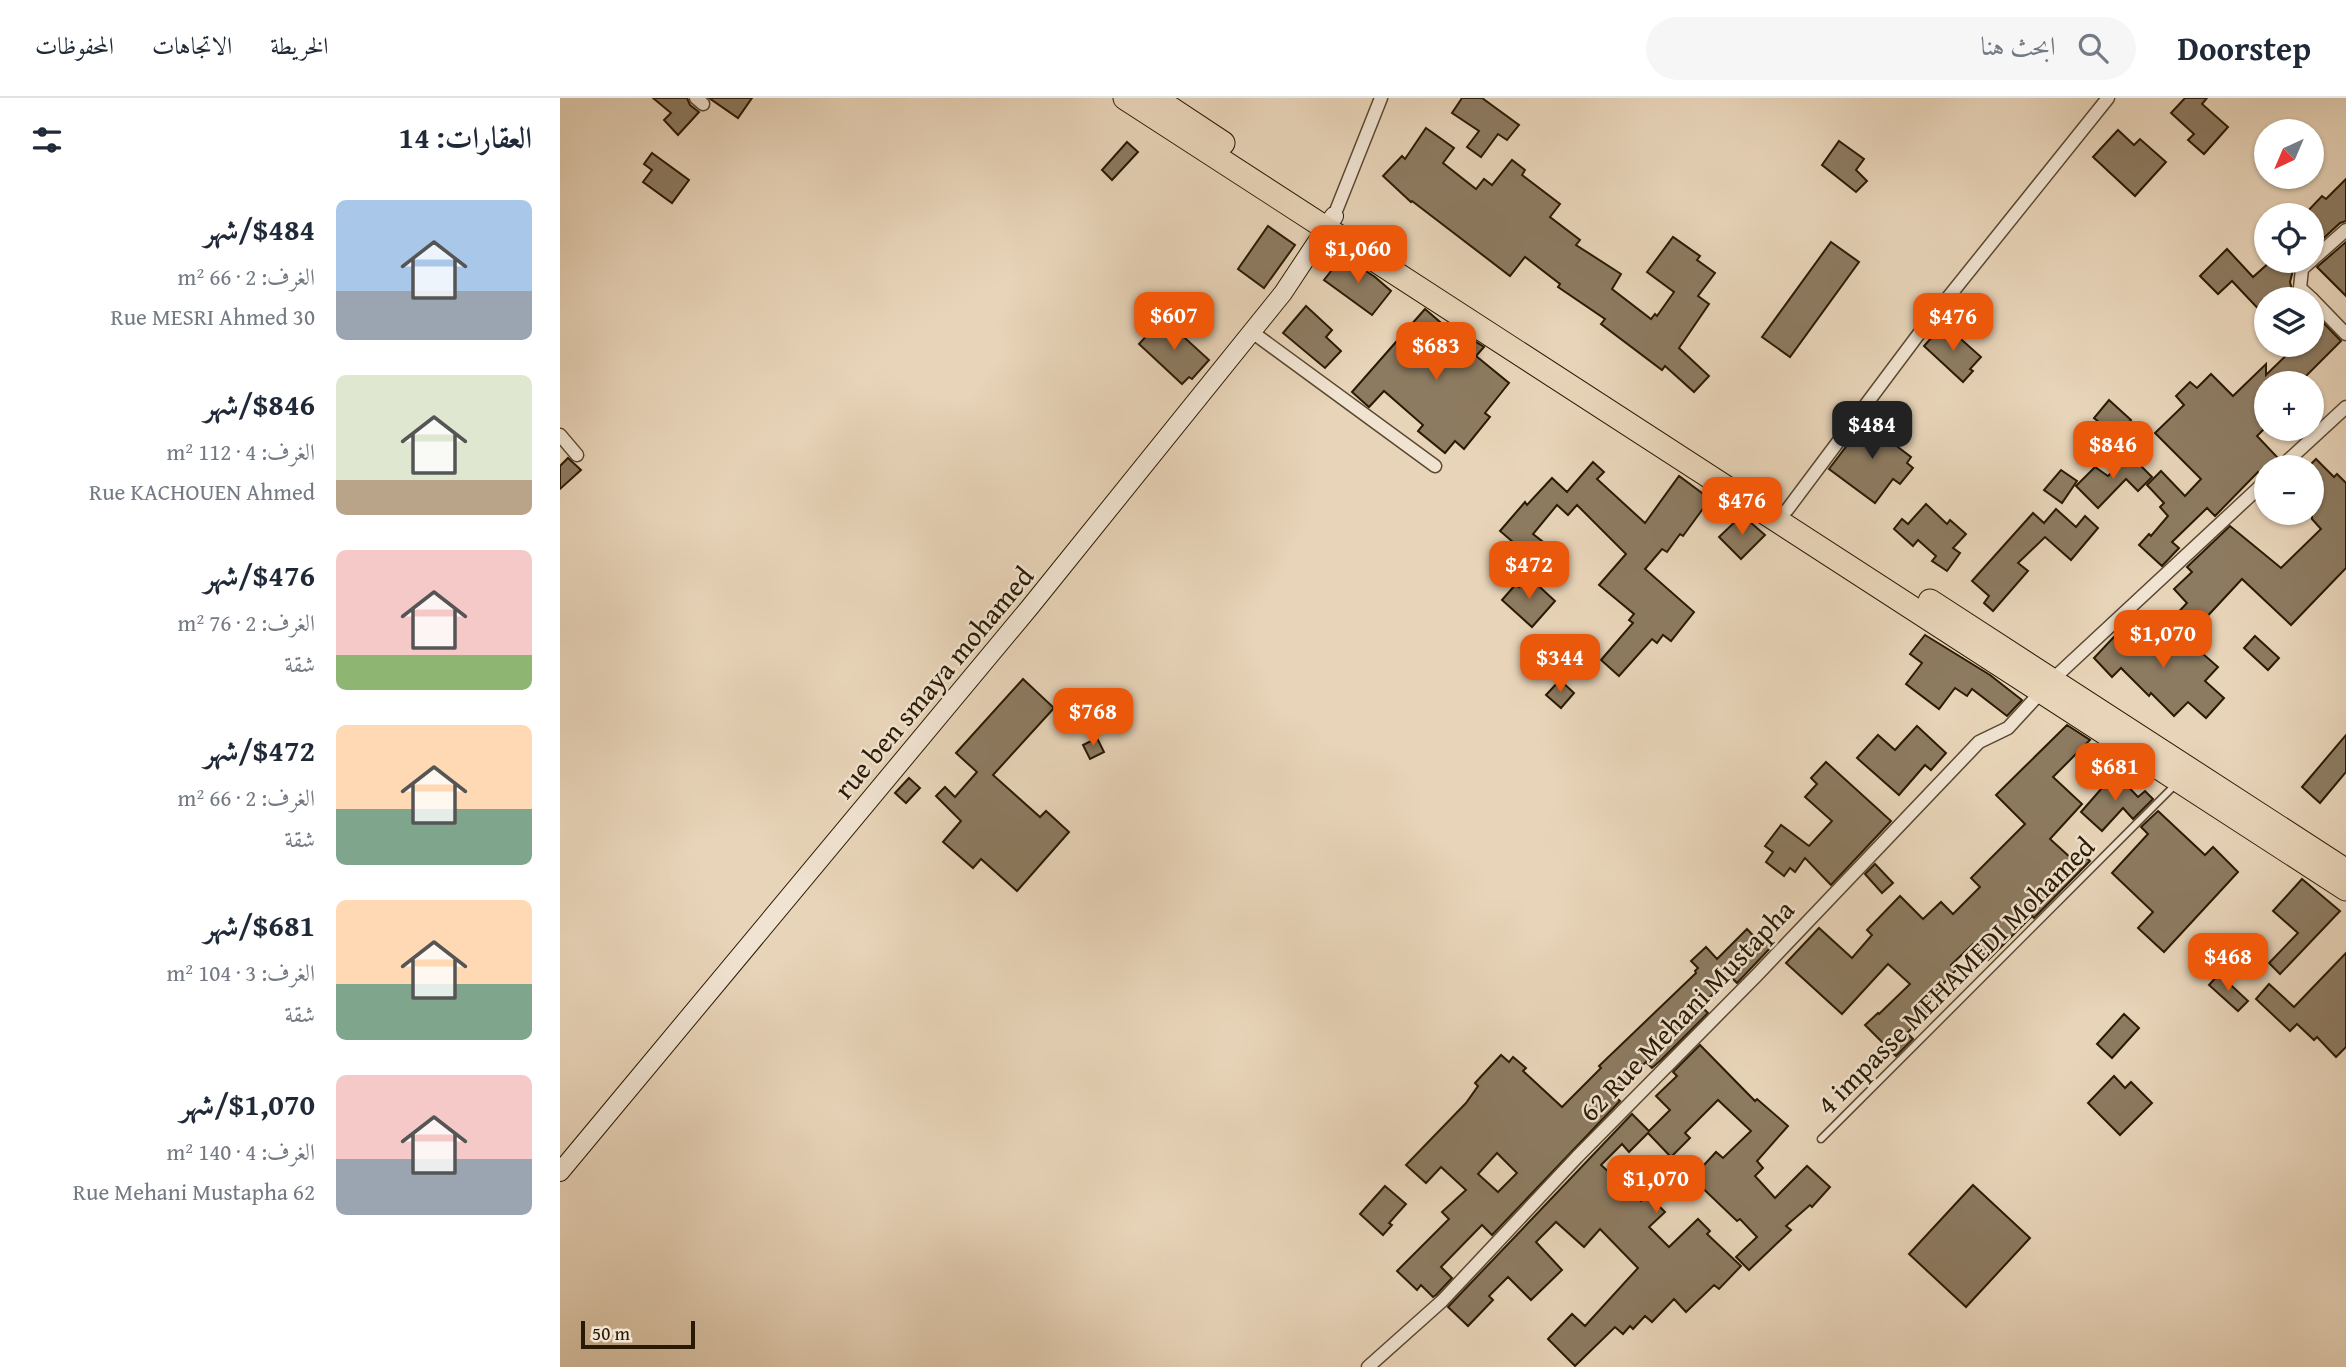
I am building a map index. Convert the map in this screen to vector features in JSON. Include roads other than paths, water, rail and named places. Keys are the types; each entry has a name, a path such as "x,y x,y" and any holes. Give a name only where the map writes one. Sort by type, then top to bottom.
{"highway":[{"path":"1125,98 1330,222 1787,510 2047,686 2179,781 2346,890"},
{"path":"1155,98 1330,222 2047,686 2346,871"}],"street":[{"path":"1330,222 1381,98"},
{"path":"1787,510 1918,335 2108,98"},
{"name":"rue ben smaya mohamed","path":"560,1172 1030,607 1283,293 1330,222"},
{"path":"2324,249 2346,230"},
{"path":"2324,311 2346,334"},
{"path":"1252,332 1435,466"},
{"path":"2294,455 2346,407"},
{"path":"560,435 578,455"},
{"name":"62 Rue Mehani Mustapha","path":"1368,1367 1442,1301 1577,1157 1756,976 1979,742 2008,728 2047,686 2254,492"}],"lane":[{"name":"4 impasse MEHAMEDI Mohamed","path":"1821,1139 2179,781"}]}
